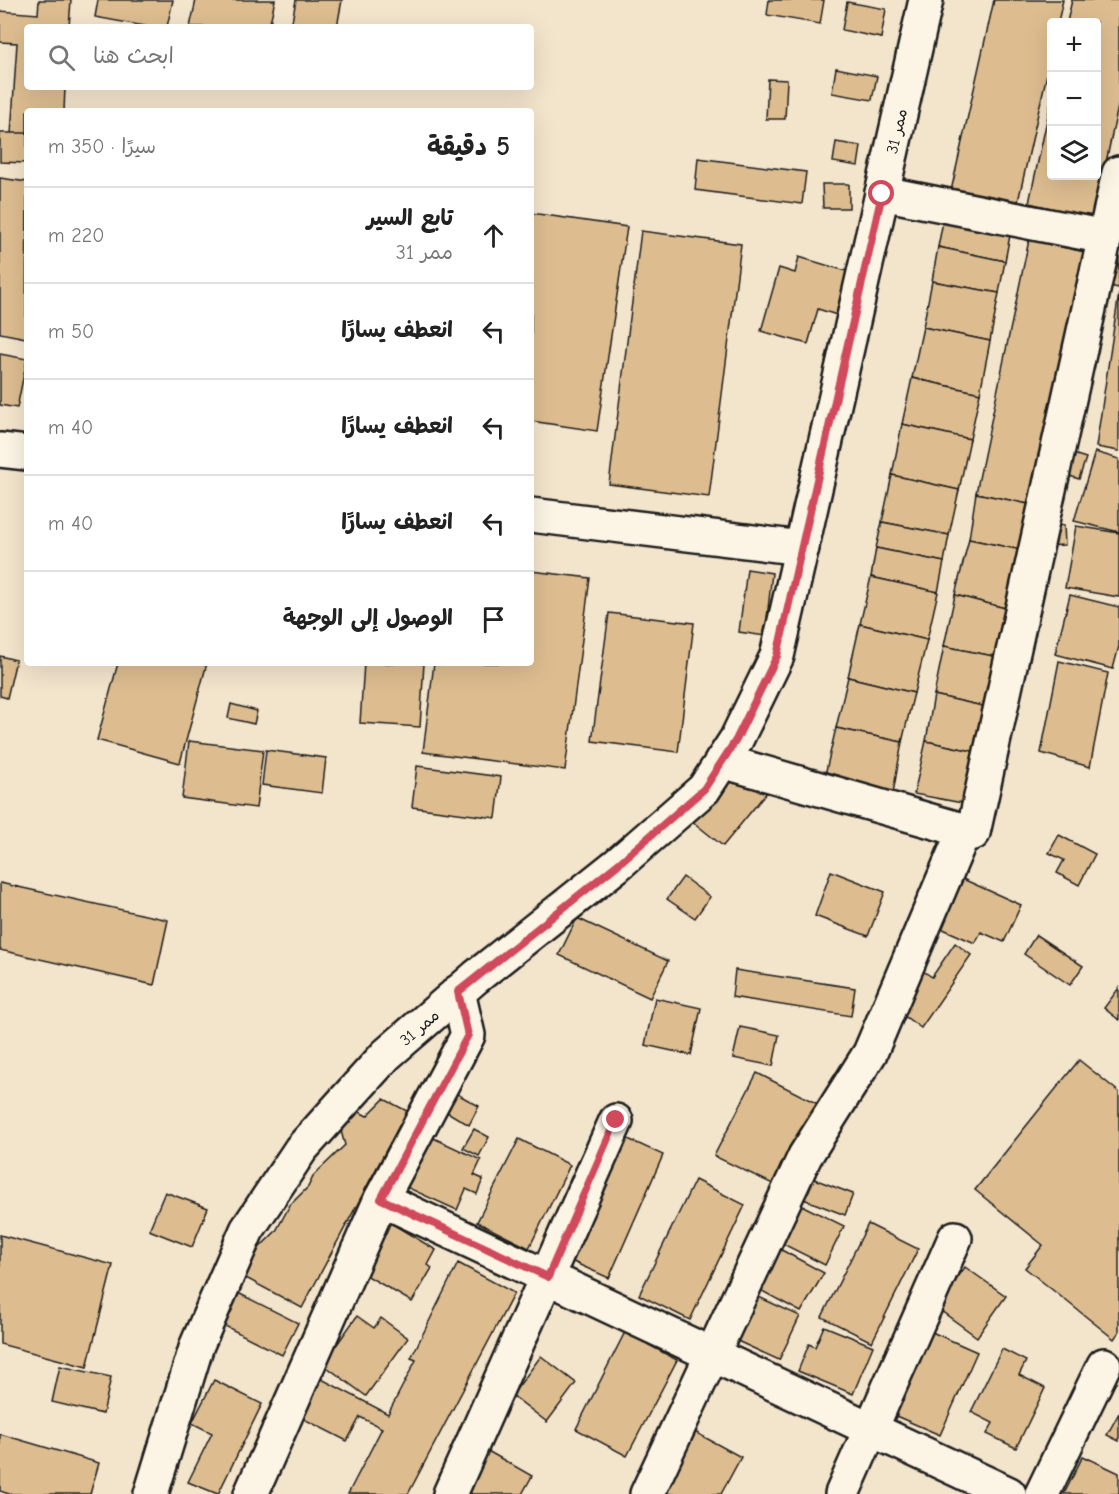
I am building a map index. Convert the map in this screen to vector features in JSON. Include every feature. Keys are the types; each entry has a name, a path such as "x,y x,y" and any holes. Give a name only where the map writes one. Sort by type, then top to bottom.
{"street":[{"name":"ممر 31","path":"151,1494 197,1345 247,1230 302,1149 386,1055 458,992 617,865 704,789 736,740 777,656 926,0"},
{"path":"722,761 973,833 1119,173"},
{"path":"882,194 1105,237"},
{"path":"0,450 24,453"},
{"path":"534,515 802,548"},
{"path":"647,1494 805,1156 870,1053 964,831"},
{"path":"251,1494 381,1199 468,1035 458,992"},
{"path":"450,1494 616,1120"},
{"path":"381,1199 710,1356 873,1429 1009,1494"},
{"path":"842,1494 873,1429 955,1238"},
{"path":"1042,1494 1104,1365"}],"building":[{"path":"39,0 71,0 69,24 24,24 24,90 65,90 64,108 24,108 24,136 11,135 17,43 0,42 0,11 38,14"},
{"path":"98,0 173,0 168,24 134,24 95,17"},
{"path":"196,0 275,0 270,24 191,24"},
{"path":"296,0 342,0 338,24 292,24"},
{"path":"769,0 824,0 820,24 767,15"},
{"path":"994,0 1063,0 1059,18 1047,18 1047,74 1017,206 951,191"},
{"path":"1072,0 1119,0 1119,102 1094,218 1029,203 1047,120 1047,180 1101,180 1101,18 1068,18"},
{"path":"847,2 886,9 881,38 842,30"},
{"path":"836,68 877,76 872,100 832,93"},
{"path":"768,79 787,80 785,119 766,119"},
{"path":"0,133 24,133 24,163 0,162"},
{"path":"836,142 861,146 858,166 833,162"},
{"path":"698,158 806,172 802,204 695,190"},
{"path":"0,178 24,182 24,338 0,333"},
{"path":"822,184 849,184 849,208 823,208"},
{"path":"534,213 627,227 597,431 534,421"},
{"path":"944,216 1011,230 1005,261 938,247"},
{"path":"641,231 741,244 709,497 609,484"},
{"path":"1119,238 1119,288 1109,286"},
{"path":"1029,240 1085,252 1033,505 976,493"},
{"path":"938,247 1005,261 999,293 932,281"},
{"path":"799,257 853,273 840,316 818,309 808,344 761,331 779,268 795,273"},
{"path":"932,281 999,293 990,341 923,327"},
{"path":"1119,293 1119,451 1096,447"},
{"path":"923,327 990,341 980,393 912,378"},
{"path":"0,354 24,358 24,374 17,408 0,405"},
{"path":"912,378 980,393 970,439 902,424"},
{"path":"902,424 970,439 959,490 892,475"},
{"path":"1064,451 1086,458 1079,479 1057,472"},
{"path":"1095,452 1119,459 1119,532 1074,521"},
{"path":"892,475 959,490 949,535 882,522"},
{"path":"976,493 1033,505 1021,550 969,539"},
{"path":"882,522 949,535 944,562 876,548"},
{"path":"1064,525 1065,545 1045,546 1045,526"},
{"path":"1076,526 1119,533 1119,597 1065,588"},
{"path":"969,539 1021,550 1009,609 955,595"},
{"path":"876,548 944,562 938,592 871,577"},
{"path":"747,569 772,573 765,636 739,632"},
{"path":"534,571 590,578 565,770 423,752 434,666 534,666"},
{"path":"871,577 938,592 927,640 860,624"},
{"path":"955,595 1009,609 998,657 944,646"},
{"path":"1070,595 1119,607 1119,646 1113,669 1055,654"},
{"path":"609,613 694,623 678,752 592,741"},
{"path":"860,624 927,640 914,693 848,677"},
{"path":"944,646 998,657 987,707 934,695"},
{"path":"0,656 16,660 7,698 0,696"},
{"path":"1059,661 1108,673 1090,767 1041,753"},
{"path":"117,666 206,666 180,763 97,740"},
{"path":"364,666 424,666 420,727 360,723"},
{"path":"848,677 914,693 902,742 836,728"},
{"path":"934,695 987,707 977,752 926,741"},
{"path":"231,704 257,711 254,724 228,718"},
{"path":"836,728 902,742 893,793 825,775"},
{"path":"189,741 263,750 256,808 182,798"},
{"path":"926,741 977,752 968,804 914,794"},
{"path":"266,750 326,758 322,793 262,785"},
{"path":"417,766 501,777 496,818 412,807"},
{"path":"737,768 767,792 723,846 693,822"},
{"path":"1059,835 1095,854 1079,885 1057,873 1064,860 1049,853"},
{"path":"831,871 885,892 868,936 815,916"},
{"path":"956,876 1021,905 1004,942 981,932 975,943 934,925"},
{"path":"683,877 710,897 695,918 667,899"},
{"path":"0,883 168,920 154,985 0,950"},
{"path":"577,918 668,961 650,998 559,955"},
{"path":"1036,935 1083,966 1070,985 1024,954"},
{"path":"955,943 971,955 921,1028 896,1010 923,971 932,977"},
{"path":"735,970 855,988 851,1016 732,997"},
{"path":"1119,988 1119,1020 1104,1008"},
{"path":"655,998 701,1008 691,1055 645,1045"},
{"path":"740,1027 779,1035 773,1066 733,1058"},
{"path":"1079,1060 1119,1092 1119,1332 1114,1339 1025,1268 1043,1245 975,1190"},
{"path":"757,1073 820,1105 777,1186 714,1156"},
{"path":"452,1091 479,1106 469,1125 442,1109"},
{"path":"384,1099 407,1111 302,1308 244,1277 260,1247 276,1231 290,1205 308,1187 314,1175 345,1145 341,1131 352,1108 367,1116"},
{"path":"474,1129 489,1137 479,1156 463,1148"},
{"path":"427,1135 481,1160 474,1175 483,1179 477,1194 466,1189 457,1210 404,1186"},
{"path":"626,1138 663,1155 609,1278 571,1261"},
{"path":"519,1139 570,1165 529,1248 477,1222"},
{"path":"801,1174 853,1194 845,1215 793,1195"},
{"path":"695,1180 745,1205 690,1320 639,1295"},
{"path":"165,1192 208,1208 192,1247 149,1230"},
{"path":"795,1202 844,1226 825,1265 777,1241"},
{"path":"389,1222 436,1250 428,1265 432,1268 412,1302 359,1271"},
{"path":"868,1224 918,1249 872,1342 822,1317"},
{"path":"0,1235 113,1265 87,1367 0,1344"},
{"path":"776,1247 824,1273 801,1312 753,1286"},
{"path":"458,1263 514,1293 408,1494 348,1494 382,1428 360,1417 347,1441 296,1415 316,1376 388,1414 416,1360 411,1358"},
{"path":"965,1267 1006,1296 977,1337 937,1308"},
{"path":"238,1293 298,1323 282,1355 225,1326"},
{"path":"750,1293 800,1316 779,1360 733,1339"},
{"path":"357,1316 374,1328 381,1318 408,1338 366,1396 323,1364"},
{"path":"824,1326 873,1346 853,1394 798,1371 809,1344 815,1347"},
{"path":"925,1329 977,1352 940,1435 889,1413"},
{"path":"625,1332 677,1360 627,1456 576,1429"},
{"path":"1002,1349 1026,1361 1019,1375 1045,1388 1016,1448 987,1434 993,1423 971,1412"},
{"path":"541,1356 576,1383 547,1422 512,1395"},
{"path":"60,1366 111,1377 103,1414 52,1402"},
{"path":"214,1380 262,1404 218,1494 188,1482 212,1433 192,1423"},
{"path":"1119,1413 1119,1441 1107,1435"},
{"path":"693,1431 741,1457 721,1494 661,1494"},
{"path":"0,1434 99,1463 90,1494 9,1494 0,1491"},
{"path":"486,1450 532,1476 522,1494 472,1494 464,1489"},
{"path":"1083,1456 1119,1473 1119,1494 1064,1494"}],"route":[{"path":"616,1120 548,1277 381,1199 468,1035 458,992 617,865 704,789 736,740 777,656 882,194"}]}
